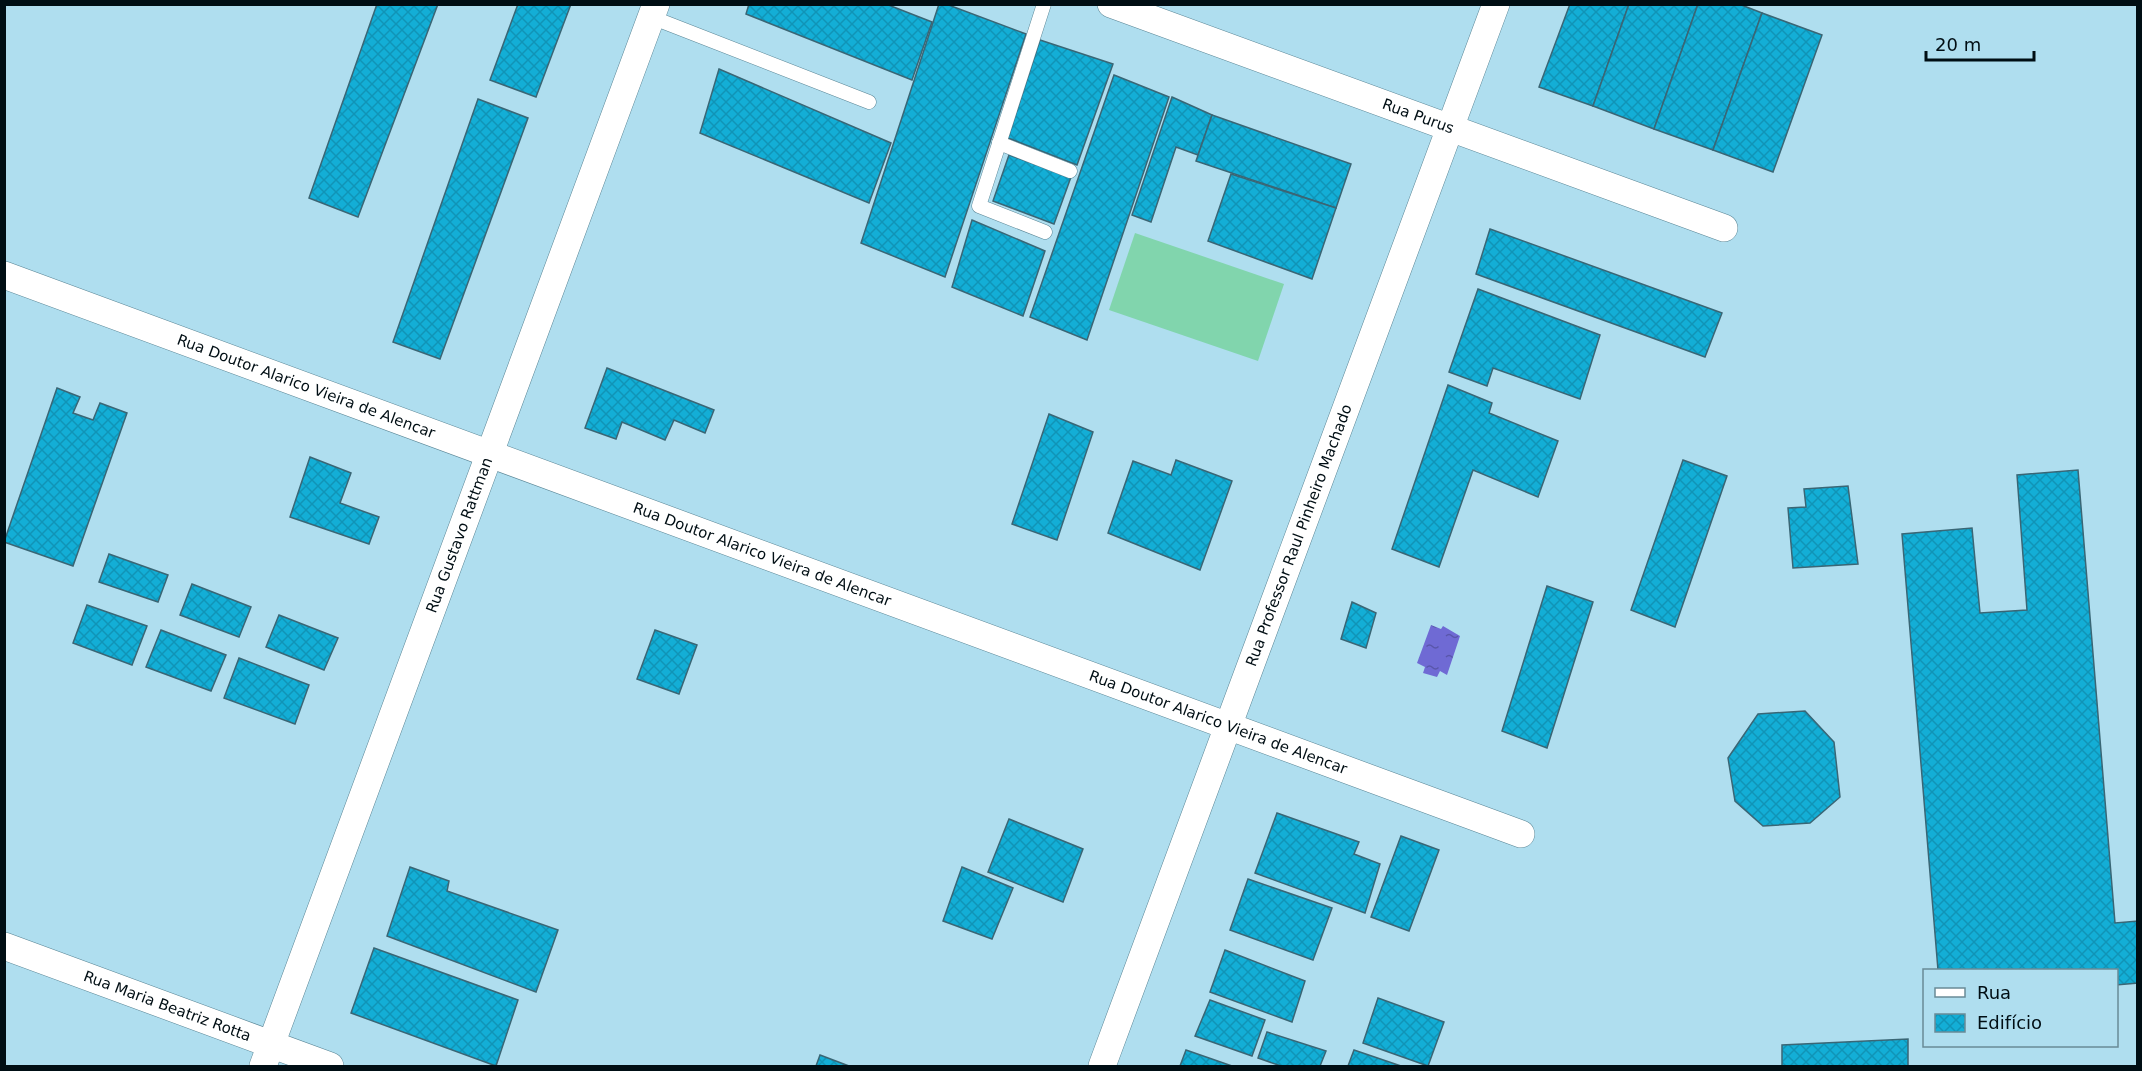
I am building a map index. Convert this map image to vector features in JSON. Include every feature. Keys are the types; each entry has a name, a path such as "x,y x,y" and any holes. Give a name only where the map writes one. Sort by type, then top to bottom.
{"street":[{"name":"Rua Purus","path":"1111,4 1724,228"},
{"name":"Rua Professor Raul Pinheiro Machado","path":"1102,1066 1496,4"},
{"name":"Rua Gustavo Rattman","path":"267,1056 653,11"},
{"name":"Rua Doutor Alarico Vieira de Alencar","path":"4,275 1521,834"},
{"name":"Rua Maria Beatriz Rotta","path":"4,946 267,1056 330,1066"}],"lane":[{"path":"1044,4 979,206 1045,232"},
{"path":"653,11 869,102"},
{"path":"999,143 1070,171"}],"green space":[{"path":"1135,233 1284,284 1258,361 1109,310"}],"water":[{"path":"1431,625 1441,629 1443,626 1460,636 1447,675 1440,671 1437,677 1423,673 1425,667 1417,663"}],"building":[{"path":"377,4 438,4 358,217 309,198"},
{"path":"518,4 571,4 536,97 490,80"},
{"path":"749,4 886,4 932,22 912,80 746,14"},
{"path":"939,4 946,4 1026,34 945,277 861,243"},
{"path":"1570,4 1629,4 1593,106 1539,87"},
{"path":"1629,4 1698,4 1654,129 1593,106"},
{"path":"1698,4 1739,4 1762,13 1713,150 1654,129"},
{"path":"1762,13 1822,35 1773,172 1713,150"},
{"path":"1040,40 1113,64 1077,165 1008,138"},
{"path":"719,69 891,143 869,203 700,133"},
{"path":"1114,75 1169,97 1087,340 1030,317"},
{"path":"1172,97 1212,115 1198,155 1176,147 1151,222 1132,215"},
{"path":"478,99 528,118 440,359 393,342"},
{"path":"1212,115 1351,164 1336,208 1196,161"},
{"path":"1009,155 1071,177 1054,224 993,201"},
{"path":"1231,174 1336,208 1312,279 1208,241"},
{"path":"972,220 1045,251 1023,316 952,287"},
{"path":"1490,229 1722,313 1705,357 1476,274"},
{"path":"1478,289 1600,335 1580,399 1493,368 1487,386 1449,372"},
{"path":"607,368 714,410 705,433 674,420 665,440 622,422 616,439 585,428"},
{"path":"1448,385 1492,403 1489,413 1558,441 1538,497 1473,470 1439,567 1392,549"},
{"path":"57,388 80,397 73,413 93,420 100,403 127,413 73,566 4,542"},
{"path":"1049,414 1093,432 1057,540 1012,524"},
{"path":"310,457 351,473 340,503 379,517 369,544 290,517"},
{"path":"1176,460 1232,481 1200,570 1108,533 1133,461 1171,475"},
{"path":"1683,460 1727,476 1675,627 1631,610"},
{"path":"2078,470 2115,923 2138,921 2138,983 2118,985 2118,969 1938,969 1902,534 1972,528 1980,613 2027,610 2017,475"},
{"path":"1848,486 1858,564 1793,568 1788,508 1806,507 1804,489"},
{"path":"109,554 168,575 158,602 99,582"},
{"path":"192,584 251,607 239,637 180,615"},
{"path":"1547,586 1593,602 1547,748 1502,731"},
{"path":"1352,602 1376,613 1366,648 1341,639"},
{"path":"87,605 147,626 132,665 73,643"},
{"path":"279,615 338,638 324,670 266,647"},
{"path":"161,630 226,655 211,691 146,667"},
{"path":"655,630 697,645 679,694 637,679"},
{"path":"239,658 309,685 295,724 224,698"},
{"path":"1805,711 1834,742 1840,797 1810,823 1763,826 1735,801 1728,758 1758,714"},
{"path":"1277,813 1359,842 1354,854 1380,864 1365,913 1255,873"},
{"path":"1009,819 1083,849 1063,902 988,872"},
{"path":"1401,836 1439,850 1409,931 1371,917"},
{"path":"410,867 449,881 447,891 558,930 536,992 387,936"},
{"path":"962,867 1013,888 992,939 943,921"},
{"path":"1248,879 1332,908 1313,960 1230,930"},
{"path":"374,948 518,1000 496,1066 351,1013"},
{"path":"1225,950 1305,981 1292,1022 1210,992"},
{"path":"1378,998 1444,1022 1428,1066 1363,1043"},
{"path":"1210,1000 1265,1020 1252,1056 1195,1036"},
{"path":"1267,1032 1326,1051 1320,1066 1281,1066 1258,1058"},
{"path":"1908,1039 1908,1066 1782,1066 1782,1045"},
{"path":"1186,1050 1232,1066 1180,1066"},
{"path":"1354,1050 1401,1066 1348,1066"},
{"path":"820,1055 849,1066 816,1066"}]}
